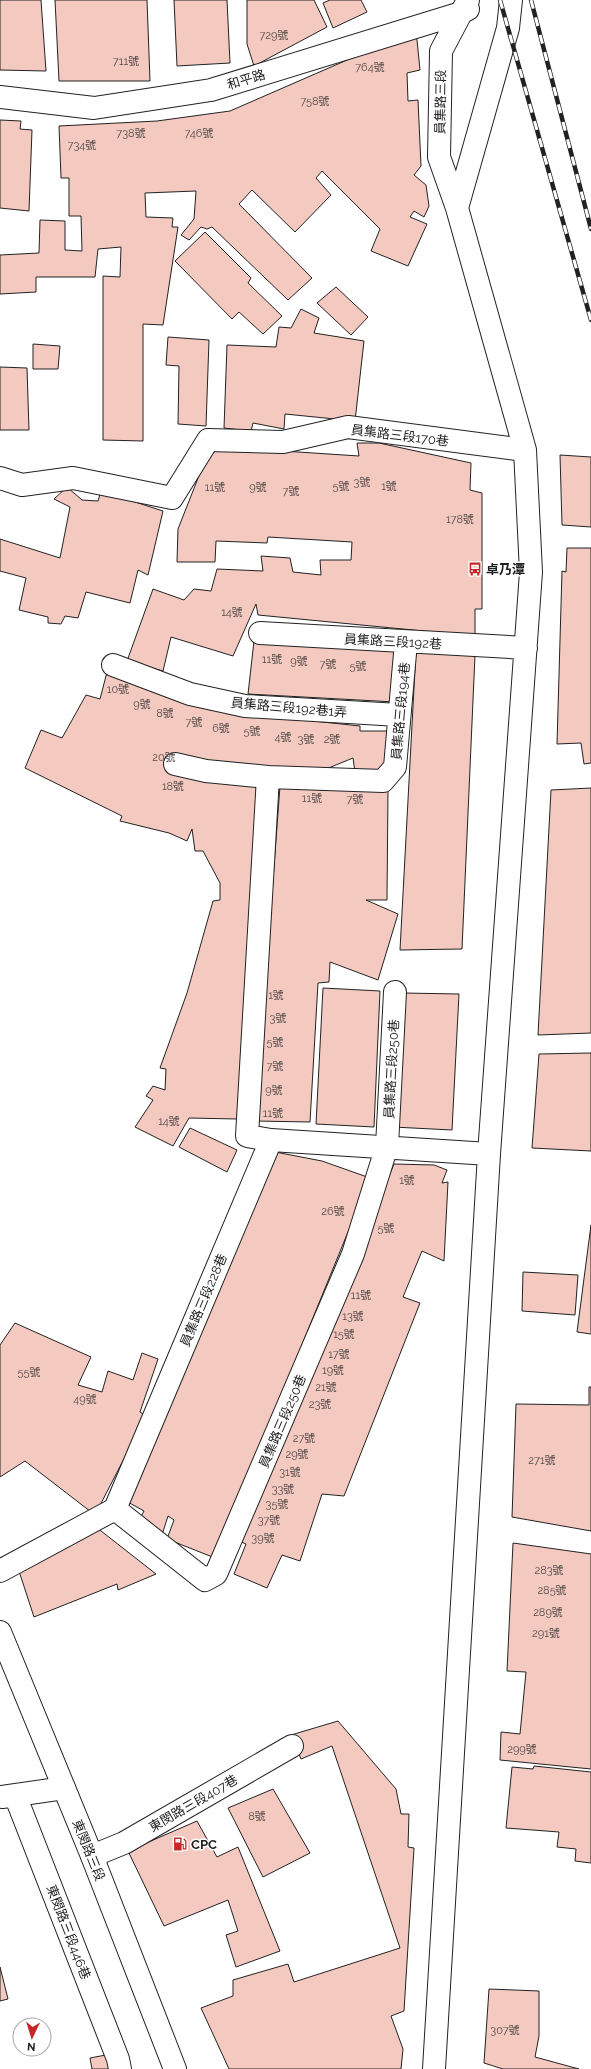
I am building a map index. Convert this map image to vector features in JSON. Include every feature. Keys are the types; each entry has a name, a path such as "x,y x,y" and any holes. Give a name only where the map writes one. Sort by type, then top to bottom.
{"street":[{"name":"和平路","path":"0,97 94,108 211,90 482,0"},
{"path":"456,208 508,28 511,0"},
{"name":"員集路三段","path":"434,2069 489,1154 532,572 525,450 456,208 439,157 441,51 465,6"},
{"name":"員集路三段170巷","path":"0,478 22,485 73,478 172,498 208,440 283,442 348,427 525,450"},
{"name":"員集路三段192巷","path":"260,633 526,648"},
{"name":"員集路三段194巷","path":"175,764 206,771 268,777 383,781 395,767 406,642"},
{"name":"員集路三段192巷1弄","path":"113,665 190,694 245,706 399,715"},
{"path":"268,777 247,1136 271,1140 387,1146 489,1154"},
{"name":"員集路三段250巷","path":"115,1509 205,1580 216,1574 353,1254 387,1146 395,992"},
{"name":"員集路三段228巷","path":"115,1509 271,1140"},
{"path":"0,1571 115,1509"},
{"name":"東閔路三段","path":"0,1632 92,1856 175,2069"},
{"name":"東閔路三段407巷","path":"92,1856 124,1843 292,1746"},
{"path":"8,1796 64,1788"},
{"name":"東閔路三段446巷","path":"8,1796 118,2059 120,2069"}],"building":[{"path":"0,0 41,0 46,71 0,70"},
{"path":"55,0 147,0 150,81 59,81"},
{"path":"174,0 227,0 230,63 177,66"},
{"path":"247,0 314,0 327,27 254,66 247,44"},
{"path":"330,0 361,0 367,12 333,28 323,3"},
{"path":"416,30 420,70 407,73 408,101 418,100 421,166 414,175 426,185 429,206 424,217 414,211 410,217 427,224 408,266 371,251 380,229 322,171 316,178 331,195 295,232 252,190 239,204 312,278 288,300 212,227 207,229 201,227 189,240 181,235 194,219 196,191 145,193 146,217 173,218 172,227 178,227 163,325 143,324 143,441 103,440 103,276 120,277 121,247 98,249 95,277 36,277 36,292 0,294 0,255 39,253 40,220 65,221 65,250 82,251 81,216 69,216 69,178 61,178 59,126 157,121 230,111"},
{"path":"0,120 21,121 20,129 32,130 29,211 0,208"},
{"path":"205,232 251,278 248,283 282,316 263,334 239,312 232,319 175,261"},
{"path":"336,287 368,317 351,335 317,303"},
{"path":"301,309 319,318 314,333 364,341 355,421 285,414 284,429 253,423 251,431 224,428 227,345 276,347 279,327 291,328"},
{"path":"168,337 209,340 206,426 178,424 179,366 166,365"},
{"path":"33,344 60,346 58,369 33,369"},
{"path":"0,367 27,368 29,430 0,430"},
{"path":"357,443 379,443 471,463 470,490 482,493 482,609 475,609 475,636 258,615 256,604 233,656 171,637 163,671 127,661 153,589 184,600 194,589 211,591 217,569 263,571 261,556 290,558 293,572 321,575 320,560 351,560 352,542 268,537 267,543 216,541 215,562 177,562 178,529 204,463 213,453 222,447 359,456"},
{"path":"560,455 591,457 591,527 562,525"},
{"path":"67,487 82,500 98,501 101,491 163,511 148,575 138,570 130,603 86,592 78,618 65,616 61,624 48,623 48,617 19,610 26,578 0,571 0,539 60,558 70,507 54,499"},
{"path":"567,548 591,548 591,763 584,764 581,743 557,744 562,571 566,572"},
{"path":"254,641 400,649 395,702 248,694"},
{"path":"416,650 475,655 462,949 400,950"},
{"path":"107,672 210,710 360,726 360,731 388,731 387,764 378,773 355,772 353,758 326,769 205,765 252,783 259,792 237,1119 189,1118 173,1146 135,1127 153,1100 146,1096 153,1086 165,1090 166,1069 160,1068 187,993 213,901 220,900 220,883 203,851 195,851 192,829 187,841 169,833 120,821 122,816 25,768 41,730 62,738 86,695 100,699"},
{"path":"280,786 388,789 387,900 366,900 398,914 378,980 330,962 329,982 318,983 310,1122 255,1121"},
{"path":"591,788 591,1033 538,1035 551,790"},
{"path":"323,988 380,991 374,1127 316,1124"},
{"path":"403,993 459,994 452,1130 393,1127"},
{"path":"591,1053 591,1151 532,1148 539,1054"},
{"path":"190,1128 237,1150 227,1172 179,1147"},
{"path":"270,1151 322,1161 370,1178 215,1558 167,1539 174,1520 168,1516 162,1535 138,1522 144,1511 126,1501"},
{"path":"394,1164 434,1165 447,1170 442,1183 448,1182 444,1261 422,1251 403,1297 420,1303 344,1496 322,1494 300,1561 282,1555 267,1588 234,1574 246,1544 239,1541"},
{"path":"591,1225 591,1334 577,1332"},
{"path":"523,1272 578,1275 575,1315 522,1311"},
{"path":"15,1323 91,1357 78,1385 102,1392 108,1371 133,1380 142,1353 158,1359 140,1412 146,1416 95,1515 25,1461 0,1477 0,1345"},
{"path":"589,1387 591,1387 591,1531 512,1517 516,1404 589,1405"},
{"path":"96,1527 156,1574 118,1590 117,1584 34,1617 17,1565"},
{"path":"513,1543 591,1554 591,1769 500,1760 501,1732 520,1734 526,1672 507,1671"},
{"path":"338,1721 396,1789 401,1814 409,1814 408,1847 414,1848 404,2011 391,2016 403,2049 401,2069 229,2069 201,2008 233,1996 233,1980 288,1964 294,1982 400,1948 332,1746 301,1759 291,1735"},
{"path":"534,1766 591,1772 591,1863 575,1861 576,1849 557,1847 559,1832 506,1828 512,1767 533,1769"},
{"path":"273,1789 310,1853 263,1877 228,1808"},
{"path":"197,1821 217,1857 238,1847 280,1951 236,1967 226,1935 238,1931 228,1900 164,1926 128,1851"},
{"path":"0,1967 8,1999 0,2001"},
{"path":"489,1989 539,1991 539,2036 535,2057 579,2069 503,2069 484,2063"},
{"path":"111,2054 114,2069 92,2069 90,2058"}],"railway":[{"path":"500,0 591,320"},
{"path":"531,0 591,229"}],"place":[{"name":"卓乃潭","path":"475,569"},
{"name":"CPC","path":"180,1844"}]}
